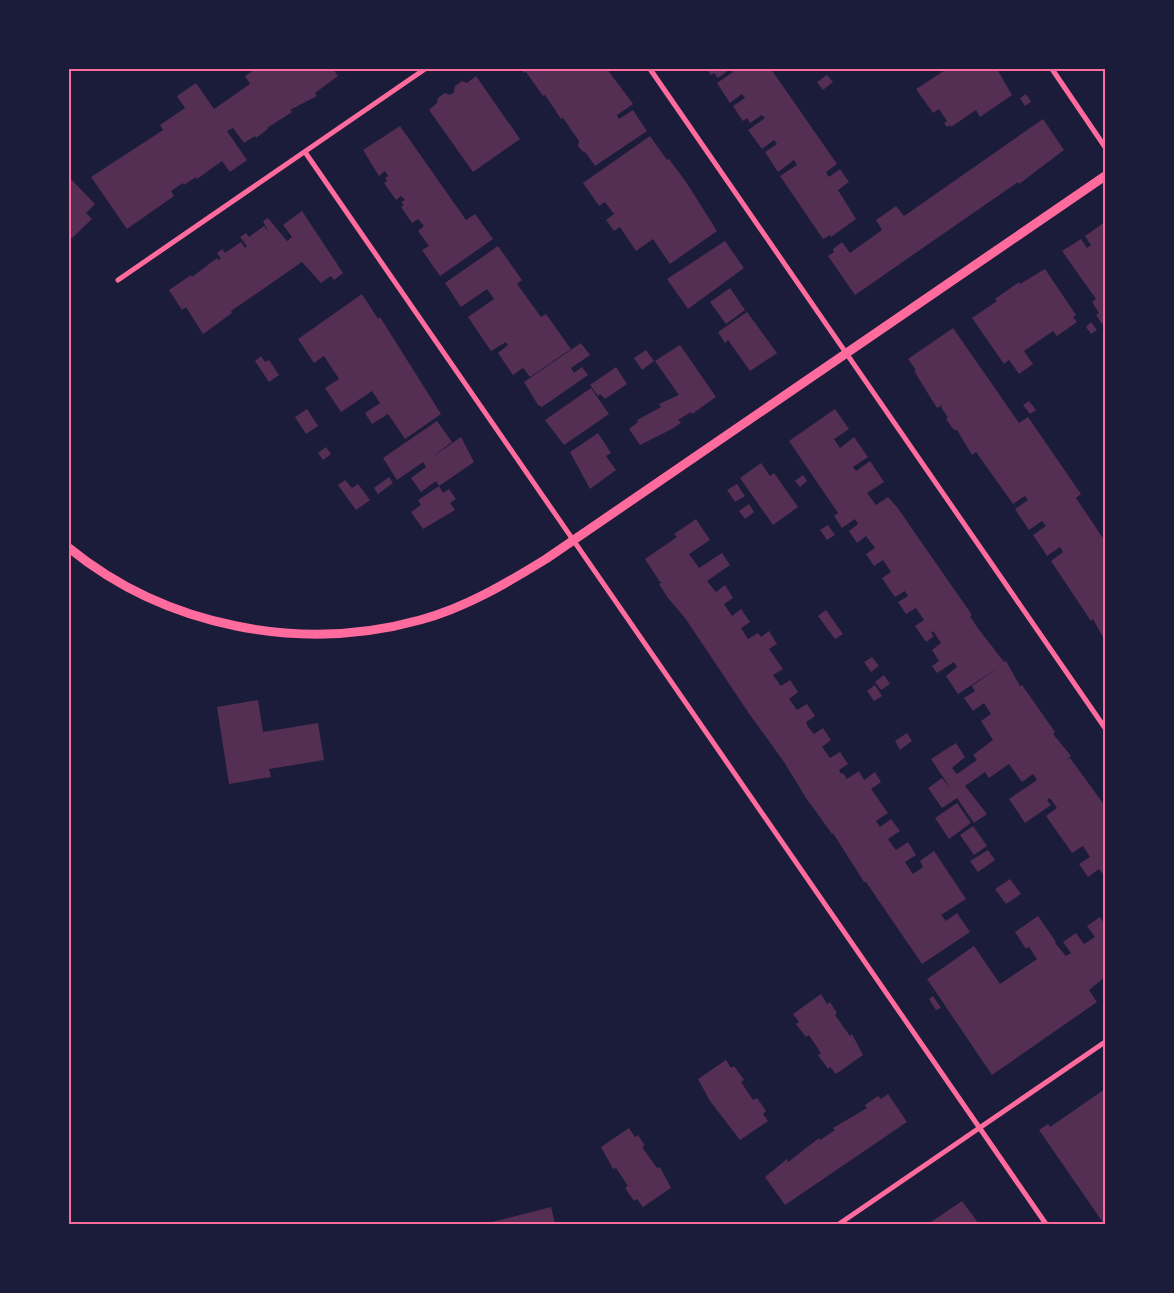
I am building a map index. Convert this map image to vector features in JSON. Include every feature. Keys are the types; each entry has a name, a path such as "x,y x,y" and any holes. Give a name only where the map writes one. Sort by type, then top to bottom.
{"street":[{"path":"118,280 424,69"},
{"path":"650,69 1105,728"},
{"path":"1052,69 1105,147"},
{"path":"305,152 1046,1224"},
{"path":"69,548 110,577 152,599 194,615 239,627 274,632 330,635 376,630 422,620 465,604 508,582 573,540 1105,176"},
{"path":"839,1224 1105,1042"}],"building":[{"path":"256,69 333,69 338,76 315,93 317,96 290,110 292,112 267,128 256,138 255,136 244,143 233,128 227,131 247,160 230,172 222,161 197,179 196,177 184,185 183,183 171,191 174,196 127,229 91,177 163,130 160,125 185,108 177,96 196,83 214,109 250,84 245,76"},
{"path":"521,69 607,69 633,104 617,115 619,119 633,110 647,131 595,166 586,153 578,146 579,141 563,118 561,119 545,95 543,96 526,72 524,73"},
{"path":"707,69 730,69 718,78 714,73 711,75"},
{"path":"731,69 771,69 837,164 826,172 829,177 840,169 849,182 838,190 856,219 831,237 830,235 823,239 780,176 797,165 794,160 778,172 765,152 777,144 774,140 762,149 748,130 765,118 762,115 750,123 747,118 743,121 733,106 745,98 742,94 730,103 717,83 733,72"},
{"path":"947,69 997,69 1012,95 980,117 976,110 951,127 950,125 947,127 944,123 947,121 939,109 933,113 916,89"},
{"path":"827,75 833,82 823,90 817,82"},
{"path":"476,76 520,139 473,172 429,110 437,103 438,98 445,93 450,95 454,92 455,86 462,81 467,83"},
{"path":"1026,94 1031,102 1025,106 1020,98"},
{"path":"1043,119 1064,150 1019,184 1018,182 855,295 828,256 834,252 833,249 842,242 850,253 882,230 876,220 896,206 904,216"},
{"path":"400,126 466,220 475,214 493,239 440,276 422,250 429,246 418,231 424,226 418,219 412,223 401,207 404,205 401,202 405,200 401,196 396,200 384,183 387,181 385,178 388,176 385,171 379,176 363,150"},
{"path":"650,136 686,182 717,231 670,264 653,239 636,251 620,227 614,231 606,220 614,214 605,202 599,206 583,183"},
{"path":"69,177 95,204 86,213 92,219 70,240"},
{"path":"302,211 343,273 334,280 331,276 321,283 302,262 231,311 232,313 203,334 186,307 182,310 169,290 191,275 192,277 217,258 218,260 221,259 217,253 222,249 225,253 241,242 245,248 247,246 240,237 246,233 249,237 264,226 268,232 263,221 268,218 287,241 292,237 283,225"},
{"path":"1105,222 1105,322 1102,324 1096,315 1099,313 1092,302 1096,299 1062,251 1081,239 1087,248 1091,245 1085,236"},
{"path":"725,241 744,268 688,309 667,279"},
{"path":"498,246 522,280 517,284 541,317 546,314 571,349 530,377 523,368 513,375 498,353 508,345 506,342 491,351 468,317 494,299 487,289 461,307 445,283"},
{"path":"1045,269 1076,315 1073,317 1077,322 1057,336 1053,331 1024,351 1033,364 1019,374 1009,360 1004,364 972,318 997,301 995,299 1019,282 1020,284"},
{"path":"730,288 745,310 726,324 710,302"},
{"path":"362,294 378,319 380,317 441,414 405,439 388,414 372,424 365,413 380,403 372,391 341,412 325,388 339,379 324,356 314,363 298,339"},
{"path":"747,312 777,353 750,371 728,340 725,343 718,332"},
{"path":"1091,322 1097,330 1091,334 1086,327"},
{"path":"953,328 1019,423 1028,417 1081,494 1076,498 1105,541 1105,641 1093,619 1091,621 1051,561 1063,552 1060,547 1047,556 1033,535 1046,526 1042,521 1029,530 1015,509 1028,500 1025,496 1013,504 976,452 972,455 957,430 954,430 946,419 948,418 941,407 943,405 937,408 908,359"},
{"path":"581,343 590,355 571,368 574,373 582,367 588,375 542,407 538,405 524,382"},
{"path":"680,345 716,397 692,414 691,412 678,420 681,423 670,430 640,445 629,429 638,422 637,420 661,407 659,404 679,395 655,361"},
{"path":"646,350 654,361 642,370 634,358"},
{"path":"261,356 265,362 269,360 279,375 269,382 255,361"},
{"path":"616,367 627,384 605,399 600,394 598,396 590,385"},
{"path":"591,388 609,414 564,445 545,420"},
{"path":"1029,401 1036,410 1030,414 1023,405"},
{"path":"307,409 318,426 306,434 295,417"},
{"path":"835,409 849,429 834,439 840,448 854,437 868,457 853,467 856,471 870,461 884,482 867,493 876,505 888,497 897,507 972,615 970,616 977,627 1004,662 1006,661 1020,686 1022,685 1055,732 1053,734 1071,756 1065,761 1070,758 1105,806 1105,873 1103,874 1099,869 1088,877 1079,864 1090,857 1083,846 1072,853 1046,816 1057,808 1050,798 1047,800 1051,805 1025,823 1009,799 1037,780 1033,774 1022,782 1009,764 989,778 985,772 965,786 987,814 974,823 957,798 942,808 928,788 942,778 951,789 931,759 956,743 965,757 952,768 957,774 977,760 973,755 993,740 981,721 991,714 984,703 973,711 964,698 975,691 972,686 999,667 958,694 946,676 957,667 954,662 937,673 932,666 939,661 932,650 941,643 933,631 931,633 934,636 926,642 915,626 924,620 916,608 906,614 898,602 908,596 905,591 895,597 882,578 891,572 883,560 874,566 866,554 875,548 866,536 857,543 849,531 858,524 855,519 842,528 834,516 838,513 789,441"},
{"path":"437,421 452,442 425,462 461,437 474,462 439,486 436,481 421,492 411,478 426,467 423,462 397,480 383,458"},
{"path":"598,433 611,453 606,456 616,470 590,489 570,452"},
{"path":"326,447 331,454 323,460 318,453"},
{"path":"761,463 770,476 774,473 798,507 773,525 740,478"},
{"path":"803,475 807,481 800,487 795,481"},
{"path":"389,477 393,483 378,494 374,488"},
{"path":"345,480 352,488 358,484 370,500 356,510 338,485"},
{"path":"737,484 745,496 735,502 727,490"},
{"path":"439,486 443,493 449,489 456,499 450,503 455,510 423,529 411,512 421,505 418,500"},
{"path":"749,504 754,512 745,519 739,511"},
{"path":"696,519 710,540 689,554 699,568 722,553 730,565 707,581 716,592 725,585 733,598 724,604 732,616 741,609 750,622 741,628 748,639 758,633 761,637 769,631 777,644 769,649 783,669 773,675 781,686 790,680 798,692 789,699 797,710 807,704 815,716 806,722 808,727 814,734 823,728 831,740 822,747 830,758 840,752 848,764 839,770 841,774 843,773 847,779 859,771 864,780 875,772 881,782 871,789 888,813 876,821 880,827 891,819 900,831 888,839 892,845 896,850 908,842 916,855 905,862 913,874 923,867 920,861 934,851 966,899 941,915 946,921 957,913 970,932 922,964 866,882 864,882 833,833 806,798 784,762 685,618 668,598 659,584 663,582 660,582 645,559 677,537 674,534"},
{"path":"828,525 835,535 827,540 820,530"},
{"path":"826,610 843,634 835,639 818,616"},
{"path":"872,657 879,666 871,672 864,662"},
{"path":"884,675 890,684 881,690 875,682"},
{"path":"875,685 882,696 874,701 867,691"},
{"path":"258,700 263,732 318,723 324,760 269,769 271,777 229,784 217,707"},
{"path":"907,733 912,741 900,750 895,741"},
{"path":"957,803 971,823 949,839 935,818"},
{"path":"973,826 987,846 974,855 960,835"},
{"path":"988,850 995,860 978,872 970,861"},
{"path":"1010,879 1021,894 1006,904 995,889"},
{"path":"1038,916 1055,943 1066,956 1071,953 1063,942 1076,933 1084,944 1095,937 1087,926 1100,917 1105,925 1105,977 1089,990 1097,1002 992,1075 927,979 974,946 1000,984 1037,959 1029,947 1026,949 1015,932"},
{"path":"821,994 827,1004 830,1002 837,1013 835,1015 850,1036 852,1034 863,1055 836,1074 830,1067 828,1069 818,1055 821,1053 809,1035 806,1037 796,1024 799,1022 793,1014"},
{"path":"933,996 941,1008 936,1010 929,999"},
{"path":"726,1060 731,1068 734,1066 744,1080 741,1082 753,1100 757,1098 766,1111 763,1114 768,1121 740,1140 710,1101 698,1079"},
{"path":"1105,1089 1104,1224 1039,1130 1048,1124 1050,1127"},
{"path":"888,1094 907,1122 785,1205 765,1177 787,1159 788,1162 819,1138 820,1140 835,1130 833,1128 867,1108 865,1105 878,1096 881,1099"},
{"path":"629,1128 635,1137 638,1135 645,1146 642,1147 657,1168 660,1167 671,1188 643,1207 637,1199 634,1201 625,1188 628,1186 616,1168 613,1169 601,1147"},
{"path":"962,1201 979,1224 928,1224"},
{"path":"551,1207 555,1224 484,1224"}]}
